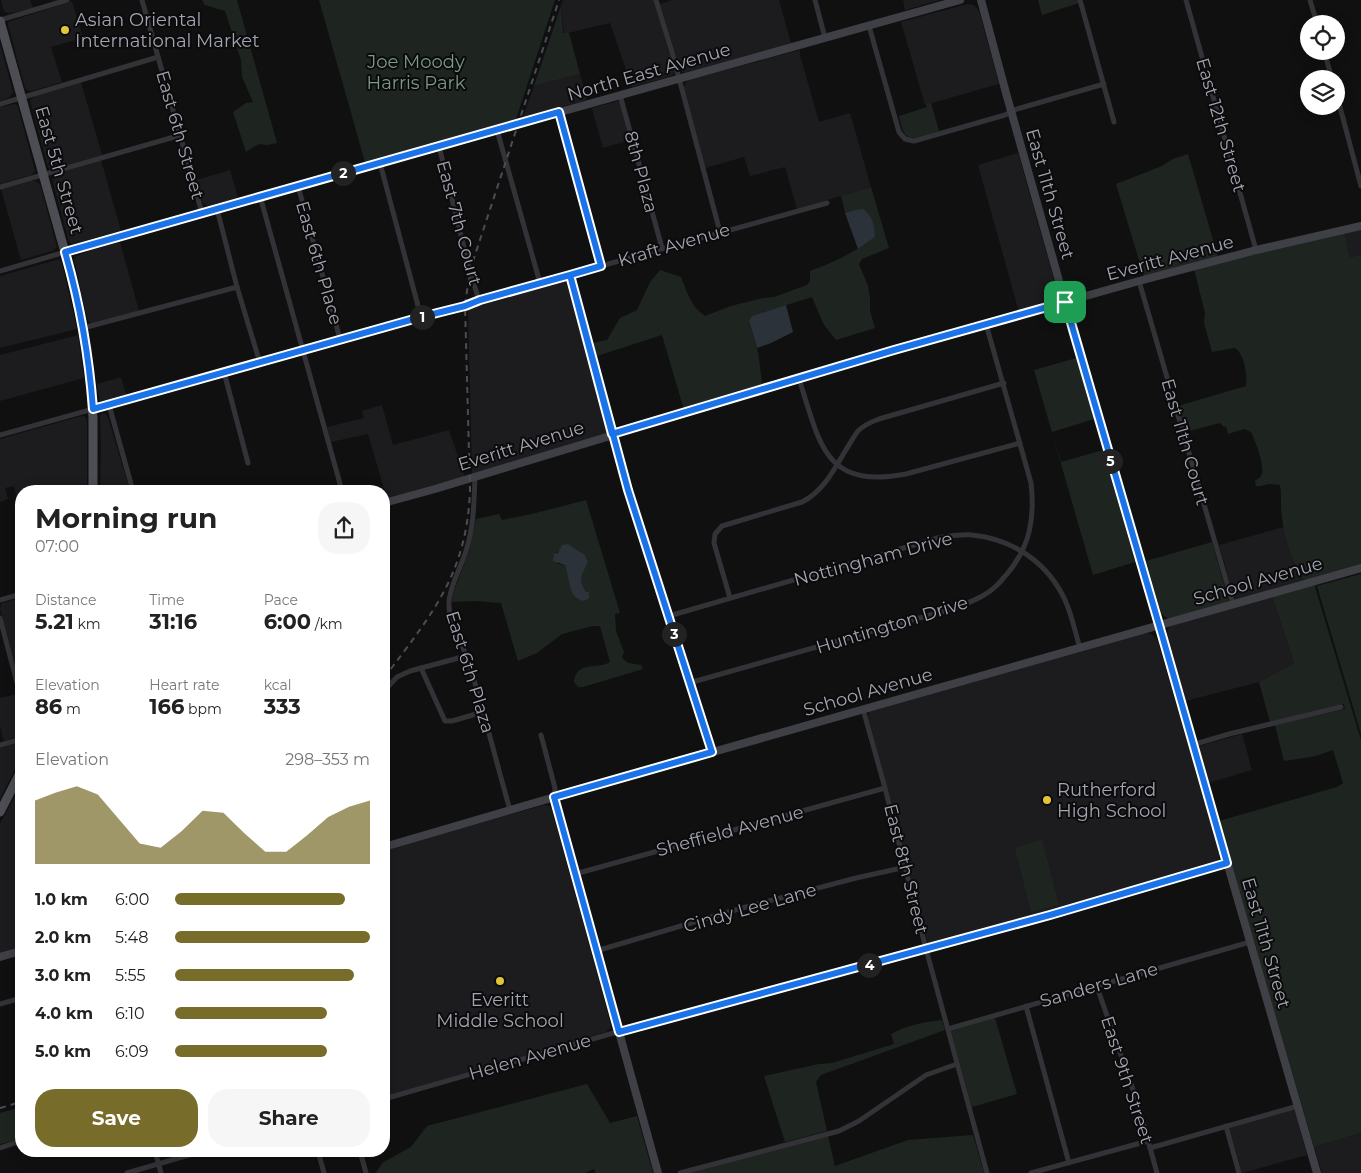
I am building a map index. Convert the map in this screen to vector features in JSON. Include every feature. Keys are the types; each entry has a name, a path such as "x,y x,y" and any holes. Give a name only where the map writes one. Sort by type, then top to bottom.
{"main road":[{"name":"East 5th Street","path":"0,20 65,252 83,328 93,409 93,485"},
{"path":"0,812 15,783"}],"street":[{"path":"0,20 67,0"},
{"name":"East 6th Street","path":"142,0 202,213"},
{"path":"656,0 672,52 720,232"},
{"path":"815,0 825,38"},
{"name":"North East Avenue","path":"0,271 260,196 960,0"},
{"name":"East 11th Street","path":"981,0 1065,302 1317,1173"},
{"path":"1080,0 1114,122"},
{"name":"East 12th Street","path":"1186,0 1256,250"},
{"path":"1310,0 1314,15"},
{"path":"869,26 899,132 905,139 914,141 1104,84"},
{"path":"0,104 158,57"},
{"name":"8th Plaza","path":"620,95 662,248"},
{"path":"559,112 601,266"},
{"path":"1342,115 1361,186"},
{"path":"497,130 540,283"},
{"path":"0,187 181,135"},
{"name":"East 7th Court","path":"439,146 470,272 480,300"},
{"path":"380,163 421,317"},
{"name":"East 6th Place","path":"298,186 340,339"},
{"path":"260,196 340,485"},
{"name":"Kraft Avenue","path":"0,435 828,203"},
{"name":"East 6th Street","path":"217,209 237,287 260,362"},
{"name":"Everitt Avenue","path":"390,501 894,350 1139,281 1256,250 1361,226"},
{"path":"570,275 628,490 712,752"},
{"name":"East 11th Court","path":"1139,281 1233,604"},
{"path":"83,328 237,287"},
{"name":"Huntington Drive","path":"689,683 955,608 980,598 996,586 1016,563 1030,532 1033,501 1031,483 986,324"},
{"path":"224,372 248,463"},
{"path":"800,379 819,441 829,457 837,465 850,473 860,476 888,478 1020,443"},
{"path":"730,598 714,543 715,534 722,526 808,500 828,480 856,433 870,422 1004,383"},
{"path":"109,405 131,485"},
{"name":"East 6th Plaza","path":"474,476 472,530 450,594 449,603 454,629 466,656 510,810"},
{"name":"Nottingham Drive","path":"669,616 938,538 971,535 1009,544 1022,551 1044,569 1060,590 1066,603 1080,648"},
{"name":"School Avenue","path":"390,845 1361,568"},
{"path":"0,600 15,596"},
{"path":"0,618 15,675"},
{"path":"390,685 397,677 421,668 466,656"},
{"path":"421,668 444,721 452,722 483,712"},
{"path":"1192,745 1229,734 1341,707"},
{"name":"East 8th Street","path":"864,709 926,949 987,1173"},
{"path":"541,736 555,788 554,797 658,1173"},
{"path":"0,745 15,741"},
{"name":"Sheffield Avenue","path":"575,874 885,788"},
{"name":"Helen Avenue","path":"390,1097 619,1032 1050,915 1227,863"},
{"name":"Cindy Lee Lane","path":"596,951 742,908 906,867"},
{"name":"Sanders Lane","path":"948,1029 1250,942"},
{"path":"0,957 15,953"},
{"name":"East 9th Street","path":"1097,987 1137,1101 1157,1173"},
{"path":"0,1004 15,1000"},
{"path":"1026,1006 1069,1163"},
{"path":"680,1173 839,1131 858,1121 926,1076 957,1064"},
{"path":"1150,1148 1298,1106"},
{"path":"1226,1126 1239,1173"},
{"path":"1031,1173 1148,1141"},
{"path":"0,1148 15,1143"},
{"path":"156,1157 161,1173"},
{"path":"128,1173 182,1157"},
{"path":"320,1157 324,1173"},
{"path":"362,1157 366,1173"}],"shaded area":[{"path":"1,0 30,0 33,8 8,13 4,11"},
{"path":"563,0 654,0 675,71 674,74 632,87 610,23 564,34 561,6"},
{"path":"673,0 779,0 791,43 684,73 680,69 660,4"},
{"path":"903,0 940,0 905,10"},
{"path":"72,1 83,38 51,47 62,82 29,91 25,88 8,22"},
{"path":"967,4 974,5 979,11 999,84 925,105 901,22"},
{"path":"0,44 13,92 10,97 0,101"},
{"path":"800,50 819,122 850,113 871,187 797,209 785,167 750,176 744,157 705,168 684,87 686,82 692,79"},
{"path":"580,74 587,100 523,117 534,86"},
{"path":"81,82 102,155 50,169 30,100 35,96"},
{"path":"618,101 630,140 603,148 592,108"},
{"path":"15,104 18,107 35,171 31,175 0,184 0,107"},
{"path":"1018,153 1058,294 1057,299 1052,302 1019,312 978,165"},
{"path":"101,160 121,231 72,244 69,242 52,179 61,172"},
{"path":"230,170 238,198 209,206 205,205 196,180"},
{"path":"30,181 40,184 57,247 52,251 21,260 1,189"},
{"path":"863,209 873,222 875,237 858,249 845,213"},
{"path":"1361,228 1361,255 1350,257 1344,232"},
{"path":"120,242 139,311 90,324 74,259 76,256 92,250"},
{"path":"60,260 62,263 77,329 0,348 0,276"},
{"path":"570,277 611,432 472,474 468,308"},
{"path":"786,305 793,332 757,348 749,321 752,316"},
{"path":"78,335 84,378 0,401 0,355"},
{"path":"121,377 127,398 112,402 100,401 97,384"},
{"path":"382,405 393,445 449,430 465,477 390,498 390,485 383,485 368,434 331,442 327,427 364,418 362,411"},
{"path":"104,413 109,421 128,485 100,485 101,414"},
{"path":"84,416 87,421 87,485 15,485 15,490 14,486 5,488 8,499 0,502 0,439"},
{"path":"1284,527 1297,568 1304,581 1235,600 1219,545"},
{"path":"568,544 585,555 588,561 581,579 586,592 589,592 589,598 584,601 572,592 565,565 553,561 554,554 558,553 562,545"},
{"path":"1272,596 1294,663 1259,682 1186,701 1167,635 1168,629 1173,624"},
{"path":"15,600 15,664 0,608 2,603"},
{"name":"Rutherford High School","path":"1143,633 1151,634 1158,642 1220,856 1218,862 934,945 928,944 868,716 869,711"},
{"path":"15,694 15,737 4,741 0,726 0,698"},
{"path":"1242,734 1252,770 1208,783 1198,749 1200,746"},
{"path":"15,743 15,769 0,799 0,748"},
{"path":"15,796 15,949 0,954 0,824"},
{"name":"Everitt Middle School","path":"544,805 549,806 552,810 611,1025 610,1028 606,1032 390,1096 390,848"},
{"path":"1291,1110 1295,1111 1307,1155 1242,1173 1229,1127"},
{"path":"1361,1133 1361,1173 1322,1173 1314,1147"}],"green space":[{"path":"202,0 237,0 277,143 259,144 246,152 233,112 246,103 253,102 242,77 241,60 225,11 205,5"},
{"name":"Joe Moody Harris Park","path":"319,0 555,0 516,119 365,162"},
{"path":"1038,0 1078,0 1079,3 1042,15"},
{"path":"561,6 563,33 569,33 580,74 534,86"},
{"path":"931,103 939,131 916,138 907,136 901,126 899,116 927,107 926,104"},
{"path":"1188,154 1218,257 1144,277 1116,184"},
{"path":"871,187 889,248 862,259 859,264 868,286 870,311 875,328 836,340 824,325 812,297 752,316 749,322 758,352 762,383 765,382 766,386 684,410 662,335 597,356 593,343 607,340 620,318 637,310 650,282 660,270 681,277 693,304 705,316 731,306 774,297 807,285 810,281 810,271 844,257 875,237 855,210 845,213 841,196"},
{"path":"1344,232 1350,257 1361,255 1361,565 1304,581 1296,566 1285,534 1281,513 1280,485 1256,486 1255,481 1261,476 1262,467 1251,432 1244,429 1228,434 1226,426 1224,427 1220,423 1185,432 1178,406 1246,386 1245,365 1241,355 1235,348 1212,352 1204,323 1205,313 1194,269"},
{"path":"1076,358 1094,419 1052,432 1061,462 1103,450 1135,562 1093,575 1034,370"},
{"path":"586,500 620,613 615,614 616,631 624,652 622,658 628,663 641,665 643,669 578,687 574,682 579,671 583,668 610,662 600,626 562,634 537,653 518,661 501,603 452,602 453,594 469,551 476,519 499,514 502,520","holes":["568,544 585,555 588,560 581,579 586,592 589,592 579,600 572,592 565,565 558,564 554,555"]},
{"path":"1212,542 1229,602 1168,619 1161,613 1146,561"},
{"path":"1361,574 1361,734 1317,586"},
{"path":"1317,584 1315,587 1361,740 1361,1133 1314,1147 1219,821 1337,787 1343,783 1333,750 1316,756 1284,761 1275,725 1345,709 1344,704 1270,722 1259,682 1294,663 1272,596"},
{"path":"1042,840 1059,905 1031,912 1015,848"},
{"path":"995,1018 1017,1094 972,1107 951,1031"},
{"path":"942,1020 945,1030 821,1075 816,1082 827,1131 785,1142 764,1076 832,1063 894,1044 891,1034 903,1028"},
{"path":"587,1084 610,1123 637,1116 653,1173 596,1173 594,1169 585,1173 376,1173 382,1163 411,1147 427,1126"},
{"path":"15,1109 15,1140 0,1144 0,1113"},
{"path":"973,1135 984,1173 688,1173 828,1136 835,1166 908,1140"}],"railway":[{"path":"390,670 432,613 454,570 462,546 470,490 465,305 468,284 474,258 559,0"},
{"path":"0,1108 15,1104"}],"place":[{"name":"Asian Oriental International Market","path":"65,30"},
{"name":"Rutherford High School","path":"1047,800"},
{"name":"Everitt Middle School","path":"500,981"}],"route":[{"path":"1065,302 894,350 612,434 570,275 93,409 83,328 65,252 559,112 601,266 570,275 598,381 612,434 628,490 712,752 554,797 619,1032 1050,915 1227,863 1065,302"}]}
